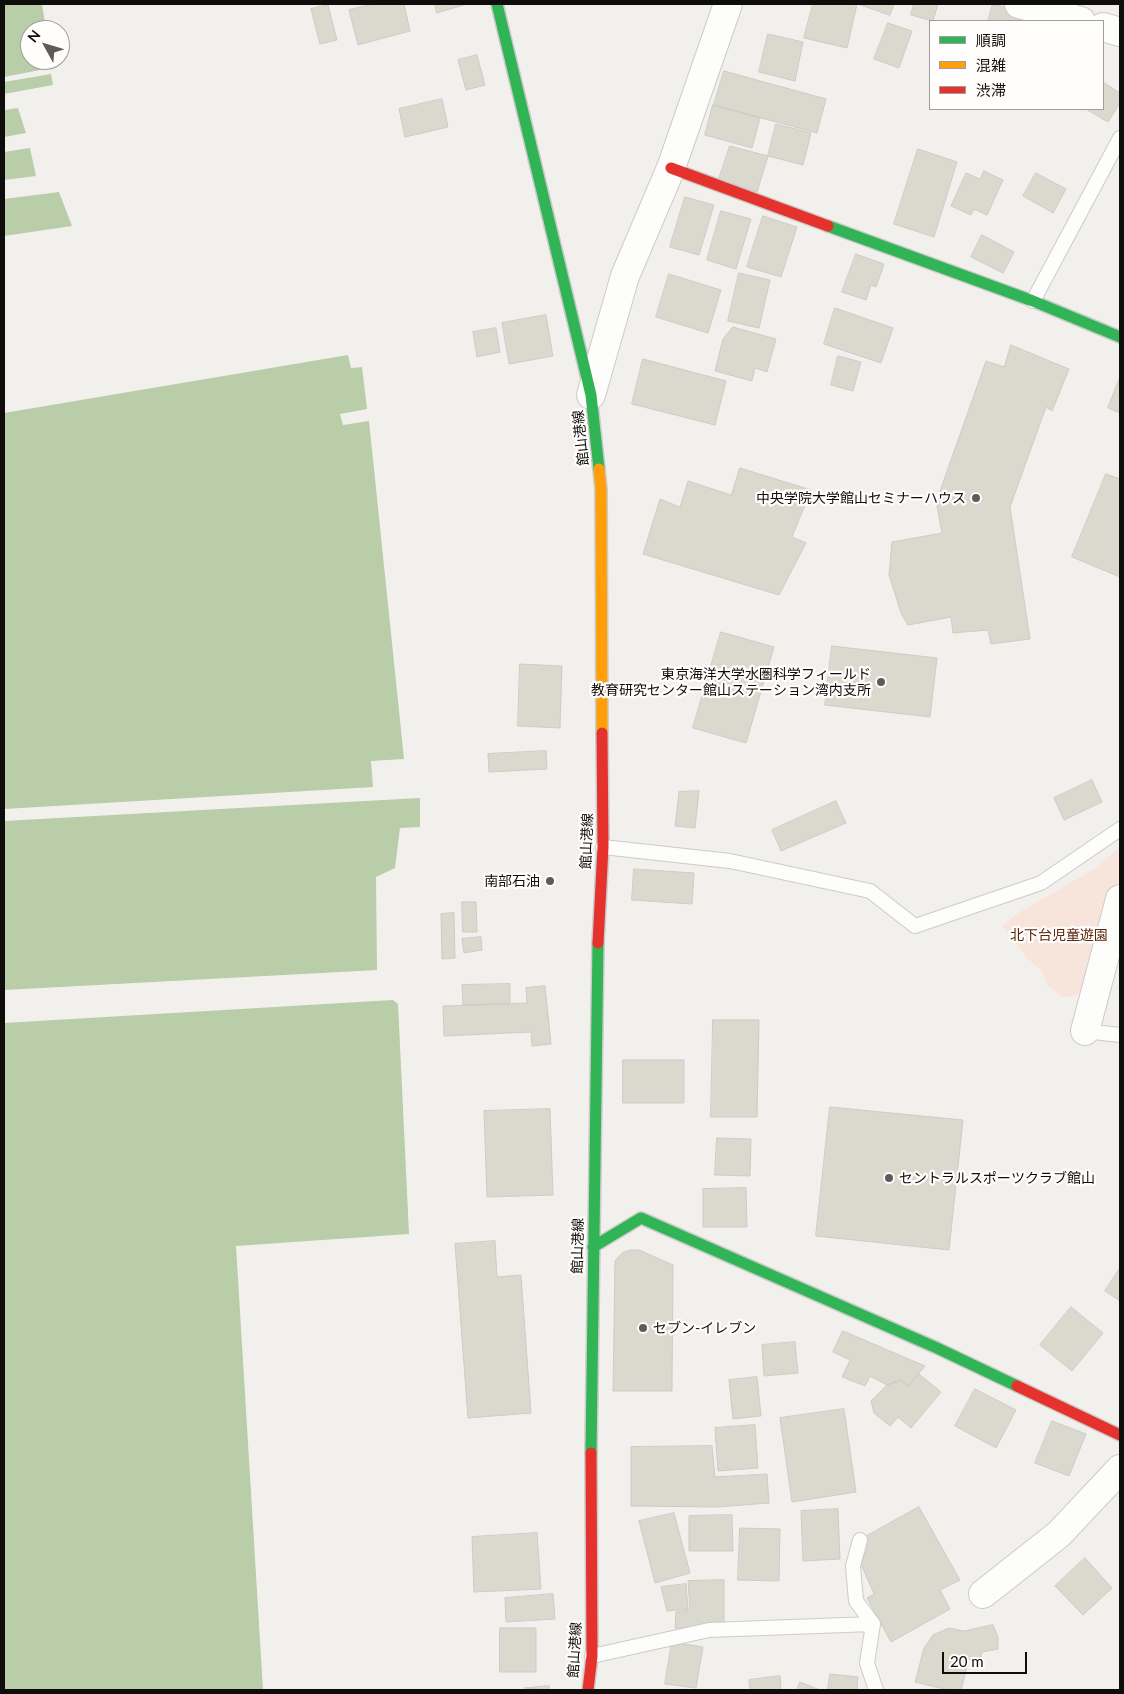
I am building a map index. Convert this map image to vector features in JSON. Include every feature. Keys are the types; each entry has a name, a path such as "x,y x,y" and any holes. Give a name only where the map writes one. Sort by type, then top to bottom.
{"main road":[{"name":"館山港線","path":"497,4 591,396 601,490 604,847 599,903 591,1438 592,1656 588,1690"},
{"path":"671,168 1033,302 1120,338"},
{"path":"593,1247 641,1218 936,1348 1120,1435"}],"street":[{"path":"591,396 626,276 671,168 728,4"},
{"path":"1019,4 1077,20"},
{"path":"1104,27 1120,32"},
{"path":"1085,1031 1120,899"},
{"path":"984,1594 1059,1534 1120,1469"}],"lane":[{"path":"1033,302 1120,138"},
{"path":"604,847 730,861 870,891 915,926 1041,883 1120,829"},
{"path":"1085,1031 1120,1035"},
{"path":"860,1540 853,1566 856,1601 873,1624 867,1663 876,1690"},
{"path":"592,1656 709,1630 873,1624"}],"green space":[{"name":"北下台児童遊園","path":"1120,847 1120,880 1088,981 1076,996 1062,997 1047,985 1042,971 1028,959 1002,926 1018,913 1096,868"}],"shaded area":[{"path":"4,4 42,4 44,20 20,20 20,70 40,70 4,77"},
{"path":"51,74 53,85 4,94 4,82"},
{"path":"18,108 26,133 4,137 4,110"},
{"path":"30,148 36,176 4,180 4,152"},
{"path":"59,192 72,226 4,236 4,199"},
{"path":"348,355 351,368 362,367 367,409 340,414 343,425 369,421 404,759 371,761 373,787 4,809 4,413"},
{"path":"420,798 420,827 400,828 395,868 376,877 377,970 4,990 4,821"},
{"path":"393,1000 398,1004 409,1234 236,1246 263,1690 4,1690 4,1023"}],"building":[{"path":"373,4 404,4 410,31 358,45 349,10"},
{"path":"435,4 467,4 437,13"},
{"path":"813,4 857,4 847,48 804,38"},
{"path":"858,4 894,4 890,15"},
{"path":"914,4 938,4 933,20 911,15"},
{"path":"993,4 1031,15 1029,20 988,20"},
{"path":"328,5 337,40 320,44 311,9"},
{"path":"888,23 912,31 899,68 874,59"},
{"path":"768,34 803,42 795,81 759,72"},
{"path":"477,55 485,85 466,90 458,60"},
{"path":"724,71 826,99 817,133 714,105"},
{"path":"1104,83 1120,93 1120,103 1108,122 1088,110 1104,110"},
{"path":"442,99 448,127 405,137 399,109"},
{"path":"713,105 760,118 752,148 705,135"},
{"path":"776,124 811,133 803,165 768,156"},
{"path":"730,146 768,156 757,192 719,179"},
{"path":"918,149 957,162 934,237 894,224"},
{"path":"984,171 1003,180 987,215 974,209 971,215 951,206 966,173 980,179"},
{"path":"1036,173 1066,189 1053,213 1023,196"},
{"path":"685,197 714,205 699,255 670,247"},
{"path":"721,211 751,219 736,269 707,260"},
{"path":"763,216 797,227 781,277 747,267"},
{"path":"982,235 1014,252 1003,273 971,257"},
{"path":"856,254 884,264 876,287 871,285 866,300 842,292"},
{"path":"739,273 770,280 759,328 728,321"},
{"path":"669,274 721,290 708,333 656,317"},
{"path":"835,308 893,328 881,363 824,344"},
{"path":"546,315 553,356 509,364 502,323"},
{"path":"733,327 776,339 767,372 755,368 752,381 715,371 723,339"},
{"path":"496,328 500,352 477,357 473,332"},
{"name":"中央学院大学館山セミナーハウス","path":"1011,345 1069,369 1052,411 1046,407 1010,507 1030,639 991,644 988,630 953,633 951,617 908,625 901,613 889,575 892,542 942,533 937,506 940,491 986,361 1004,367"},
{"path":"838,356 861,362 853,391 831,385"},
{"path":"643,359 726,381 715,425 632,404"},
{"path":"1120,377 1120,413 1108,408"},
{"path":"740,468 811,490 792,537 806,543 779,595 643,554 660,499 680,507 688,481 731,495"},
{"path":"1106,474 1120,479 1120,577 1072,557"},
{"name":"東京海洋大学水圏科学フィールド 教育研究センター館山ステーション湾内支所","path":"721,632 774,647 746,743 693,728"},
{"name":"東京海洋大学水圏科学フィールド 教育研究センター館山ステーション湾内支所","path":"832,646 937,658 930,717 825,705"},
{"path":"520,664 562,666 560,728 518,726"},
{"path":"546,751 547,769 489,772 488,754"},
{"path":"1092,780 1102,802 1064,820 1054,798"},
{"path":"699,791 695,828 675,826 679,792"},
{"path":"836,801 846,823 781,851 772,830"},
{"path":"634,869 694,873 692,904 632,900"},
{"path":"462,902 476,902 477,932 463,932"},
{"path":"454,913 455,958 442,959 441,914"},
{"path":"481,937 482,950 464,953 462,939"},
{"path":"510,984 510,1004 463,1005 462,985"},
{"path":"545,986 551,1044 532,1046 531,1032 444,1036 443,1006 527,1003 526,988"},
{"path":"713,1020 759,1020 757,1117 711,1117"},
{"path":"623,1060 684,1060 684,1103 623,1103"},
{"name":"セントラルスポーツクラブ館山","path":"830,1107 963,1120 949,1250 816,1236"},
{"path":"550,1109 553,1195 487,1197 484,1111"},
{"path":"717,1138 751,1139 750,1176 715,1175"},
{"path":"746,1188 747,1227 703,1227 703,1189"},
{"path":"495,1241 497,1277 521,1275 531,1413 468,1418 455,1244"},
{"name":"セブン-イレブン","path":"639,1250 673,1265 672,1391 613,1391 615,1261 622,1253"},
{"path":"1120,1268 1120,1301 1105,1291"},
{"path":"1071,1307 1103,1333 1072,1371 1040,1345"},
{"path":"843,1331 925,1366 908,1386 901,1380 887,1385 870,1376 865,1386 842,1377 850,1360 833,1352"},
{"path":"795,1342 798,1373 764,1376 762,1345"},
{"path":"919,1374 941,1392 911,1428 898,1417 890,1426 874,1413 871,1401 887,1385 901,1380 908,1386"},
{"path":"757,1377 761,1416 733,1419 729,1380"},
{"path":"975,1389 1016,1410 996,1448 955,1426"},
{"path":"844,1409 856,1492 792,1502 780,1418"},
{"path":"1052,1421 1086,1434 1069,1476 1035,1463"},
{"path":"755,1425 758,1468 718,1471 715,1428"},
{"path":"712,1446 715,1477 767,1474 769,1503 717,1507 631,1506 631,1447"},
{"path":"919,1507 960,1580 940,1590 950,1609 891,1642 867,1598 874,1594 861,1564 867,1549 865,1537"},
{"path":"838,1509 840,1559 803,1561 801,1511"},
{"path":"674,1513 690,1573 655,1583 639,1521"},
{"path":"732,1515 733,1551 689,1551 689,1516"},
{"path":"740,1528 780,1529 779,1581 738,1580"},
{"path":"537,1533 541,1589 474,1592 472,1537"},
{"path":"1085,1558 1112,1588 1083,1615 1055,1586"},
{"path":"724,1580 724,1628 675,1628 676,1612 690,1610 688,1581"},
{"path":"686,1584 688,1609 667,1611 661,1587"},
{"path":"553,1594 555,1619 506,1622 505,1598"},
{"path":"993,1625 998,1637 998,1649 982,1652 979,1663 969,1659 961,1690 948,1690 915,1682 924,1648 933,1635 949,1628 964,1631"},
{"path":"500,1628 536,1628 536,1672 500,1672"},
{"path":"672,1642 703,1647 696,1688 665,1684"},
{"path":"830,1674 858,1677 857,1690 828,1690"},
{"path":"780,1676 781,1690 750,1690 749,1680"},
{"path":"800,1682 820,1690 797,1690"},
{"path":"549,1686 550,1690 525,1688"}],"traffic: fast":[{"path":"497,4 591,395 599,469"},
{"path":"828,226 1033,301 1120,337"},
{"path":"591,1453 598,943"},
{"path":"593,1247 641,1218 937,1348 1017,1386"}],"traffic: slow":[{"path":"599,469 601,490 602,733"}],"traffic: jam":[{"path":"671,168 828,226"},
{"path":"598,943 603,847 602,733"},
{"path":"1017,1386 1120,1435"},
{"path":"588,1690 592,1656 591,1453"}],"place":[{"name":"中央学院大学館山セミナーハウス","path":"976,498"},
{"name":"東京海洋大学水圏科学フィールド 教育研究センター館山ステーション湾内支所","path":"881,682"},
{"name":"南部石油","path":"550,881"},
{"name":"セントラルスポーツクラブ館山","path":"889,1178"},
{"name":"セブン-イレブン","path":"643,1328"}]}
